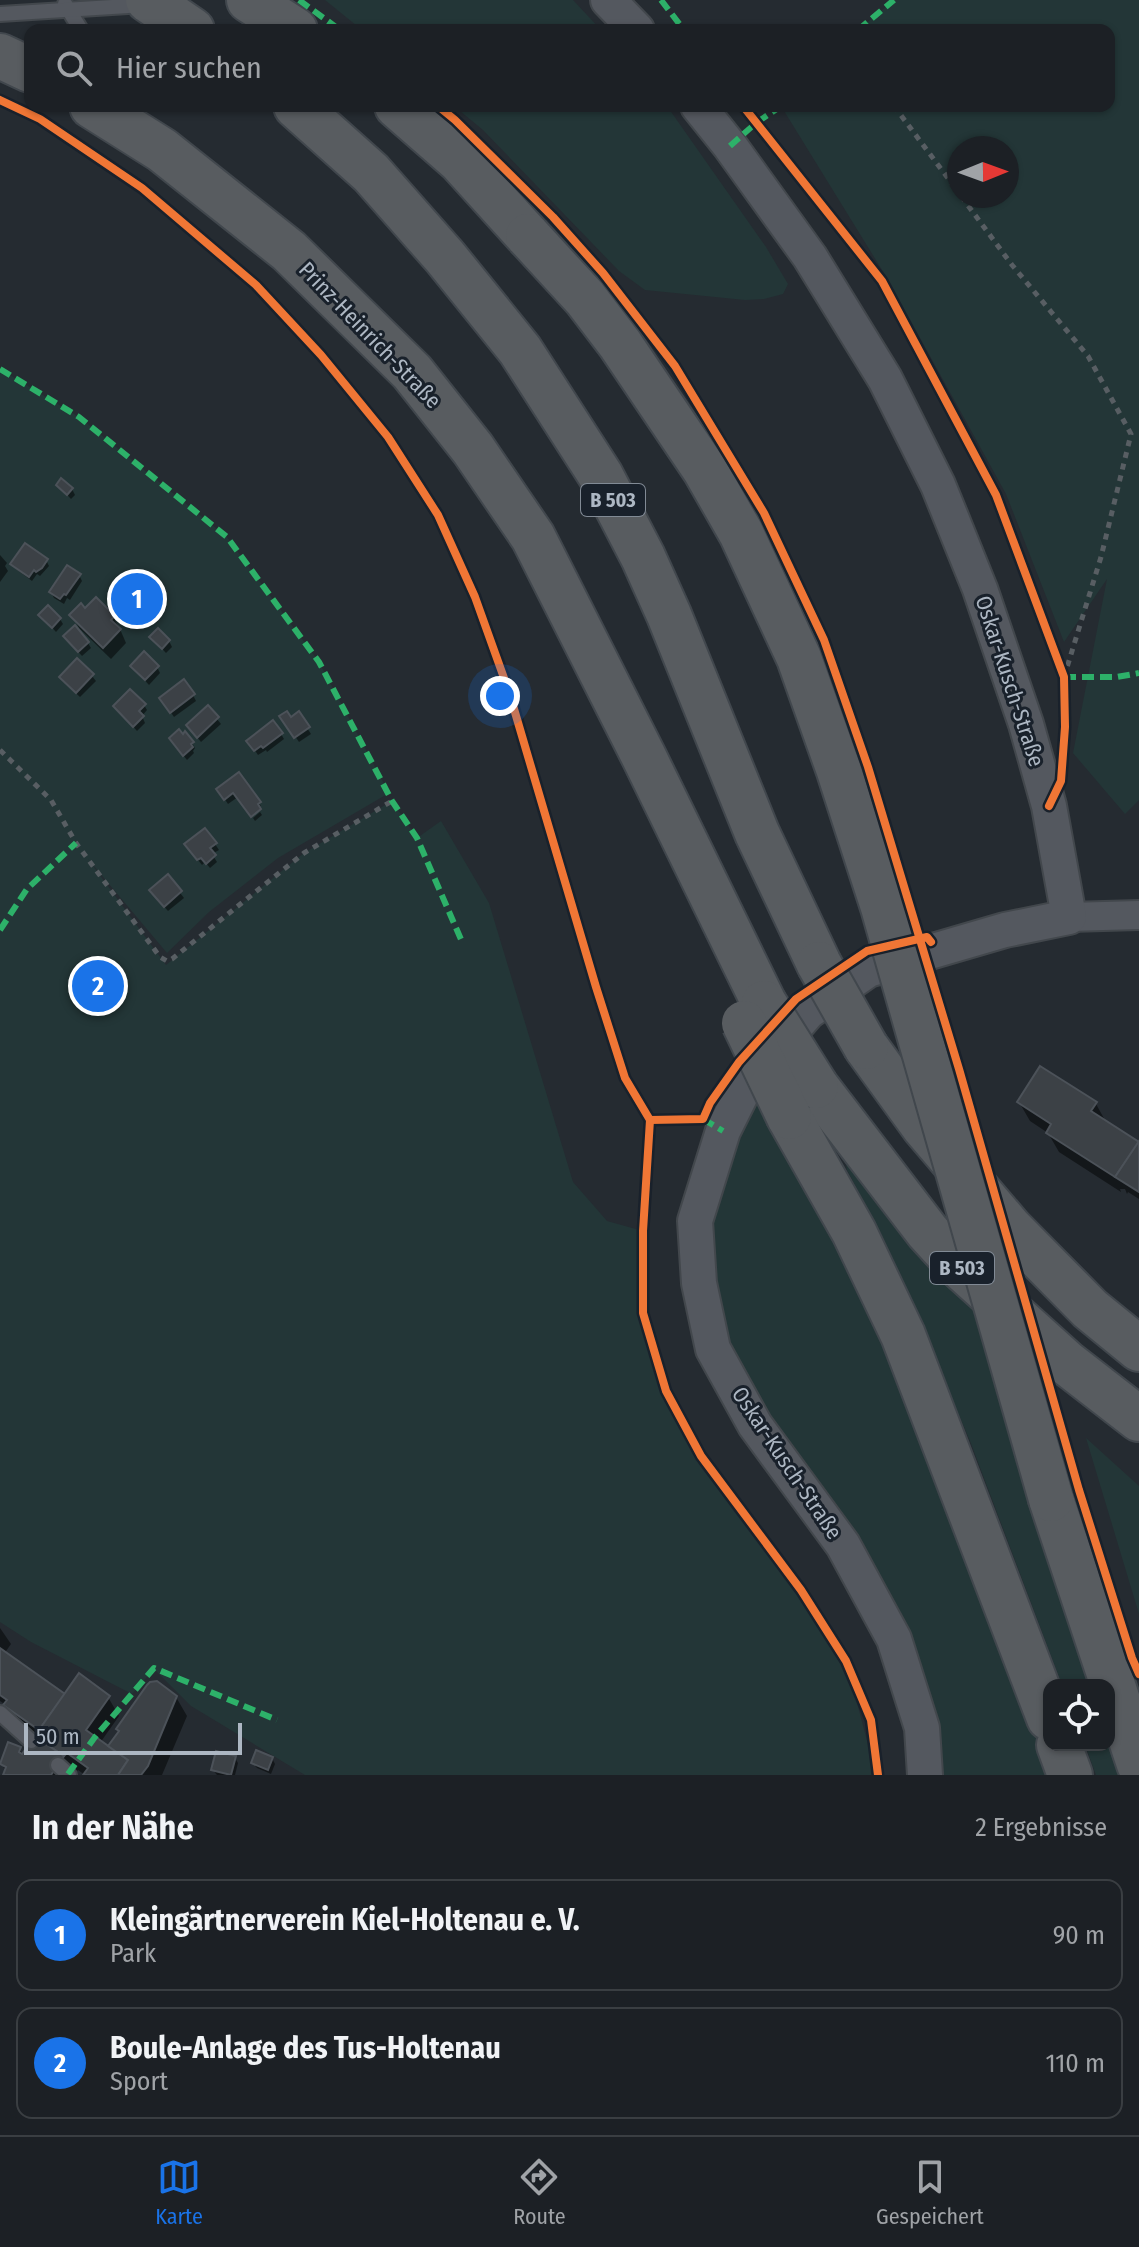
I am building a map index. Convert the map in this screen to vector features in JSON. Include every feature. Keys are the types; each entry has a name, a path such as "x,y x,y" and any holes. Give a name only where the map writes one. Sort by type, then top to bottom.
{"highway":[{"path":"152,2 183,24"},
{"path":"0,56 24,67"},
{"name":"Prinz-Heinrich-Straße","path":"109,112 132,120 289,251 412,372 473,449 533,537 644,757 754,1013 802,1102"},
{"name":"B 503","path":"303,112 371,173 445,257 520,350 601,476 669,615 757,833 819,964 866,1047 924,1127 1010,1228 1090,1309 1139,1349"},
{"path":"404,112 460,161 585,298 620,344 705,470 741,533 799,658 883,907 1051,1499 1139,1764"},
{"path":"802,1102 854,1232 903,1335 1043,1702"},
{"name":"B 503","path":"802,1102 958,1265 1068,1364 1139,1419"},
{"path":"1061,1751 1070,1775"}],"street":[{"path":"608,0 631,24"},
{"name":"Oskar-Kusch-Straße","path":"703,112 810,257 885,379 938,485 980,589 1026,724 1049,806 1069,917 982,936 868,970 808,1012 748,1081 723,1131 695,1221 699,1283 713,1349 755,1425 843,1545 894,1639 922,1728 925,1775"},
{"path":"1069,917 1139,915"}],"lane":[{"path":"0,14 66,4 152,2"},
{"path":"66,4 78,24"},
{"path":"0,1713 31,1741"}],"path":[{"path":"898,112 947,177"},
{"path":"970,208 1012,265 1088,356 1131,434 1101,557 1064,677"},
{"path":"0,750 51,800 76,843 166,962 304,853 392,801"}],"shaded area":[{"path":"325,0 573,0 595,24 355,24"},
{"path":"894,0 1139,0 1139,800 1125,814 1073,753 1107,579 1064,642 1006,494 887,278 785,112 1115,112 1115,24 865,24"},
{"path":"461,112 671,112 766,247 788,284 783,294 745,300 645,290 619,271 483,130"},
{"path":"0,369 79,417 227,537 319,662 389,793 278,858 209,912 167,953 88,859 166,965 304,853 392,801 417,838 441,821 489,903 573,1182 607,1221 643,1231 643,1313 666,1391 701,1456 801,1590 846,1661 876,1775 305,1775 191,1706 154,1669 132,1694 31,1642 0,1622"},
{"path":"748,1081 789,1117 1043,1712 1043,1751 1060,1751 1070,1775 925,1775 894,1639 755,1425 699,1283 723,1131"},
{"path":"843,1150 968,1290 1030,1505 1098,1679 1060,1679 970,1441 885,1242 847,1170"},
{"path":"1086,1438 1139,1486 1139,1614"},
{"path":"1115,1731 1130,1775 1096,1775 1087,1751 1115,1751"}],"building":[{"path":"61,478 73,488 67,495 56,485"},
{"path":"25,543 48,559 42,568 36,572 34,570 29,577 10,564"},
{"path":"67,565 81,574 60,599 49,592"},
{"path":"96,597 115,616 111,620 121,629 103,648 69,615 81,603 85,608"},
{"path":"48,605 61,618 52,628 38,615"},
{"path":"75,625 89,642 78,652 63,636"},
{"path":"158,628 170,640 162,649 149,637"},
{"path":"144,651 159,666 145,680 130,666"},
{"path":"77,658 94,674 76,693 59,677"},
{"path":"184,679 195,694 170,713 159,698"},
{"path":"130,689 146,704 139,711 144,716 133,727 113,706"},
{"path":"208,705 219,717 197,738 186,725"},
{"path":"287,711 291,717 299,711 310,727 294,738 279,716"},
{"path":"273,720 283,733 254,751 246,741"},
{"path":"179,729 183,734 185,731 194,742 183,756 169,738"},
{"path":"239,772 261,802 258,804 261,809 251,817 233,793 224,800 216,789"},
{"path":"205,828 217,843 210,848 216,855 206,864 201,858 197,860 184,844"},
{"path":"168,874 182,891 164,907 149,890"},
{"path":"1040,1066 1097,1102 1091,1111 1139,1142 1115,1177 1046,1133 1051,1124 1017,1102"},
{"path":"1139,1141 1139,1192 1115,1177"},
{"path":"0,1648 65,1694 39,1730 3,1705 7,1700 0,1695"},
{"path":"79,1673 110,1696 86,1730 128,1760 118,1775 83,1775 88,1768 67,1753 64,1756 46,1744 50,1738 39,1730"},
{"path":"157,1681 177,1696 148,1766 141,1775 118,1775 128,1760 108,1746 119,1731 116,1729 147,1685"},
{"path":"39,1730 50,1738 46,1744 64,1756 51,1775 3,1775 6,1767 0,1764 8,1742 21,1747 19,1752 22,1754"},
{"path":"256,1750 273,1757 268,1770 251,1763"},
{"path":"216,1751 236,1756 231,1775 211,1770"}],"marked path":[{"path":"299,0 332,24"},
{"path":"661,0 679,24"},
{"path":"865,24 894,0"},
{"path":"730,146 772,112"},
{"path":"0,369 79,417 227,537 319,662 392,801 417,838 463,944"},
{"path":"1064,677 1117,677 1139,673"},
{"path":"0,930 27,889 76,843"},
{"path":"703,1119 723,1131"},
{"path":"68,1774 154,1668 277,1720"}],"cycle path":[{"path":"0,100 24,111"},
{"path":"25,112 142,188 256,285 321,355 388,437 438,515 475,597 509,692 625,1078 650,1120 643,1231 643,1313 666,1391 701,1456 801,1590 846,1661 871,1720 878,1775"},
{"path":"445,112 553,217 603,273 675,366 764,513 824,640 868,767 959,1069 1079,1490 1139,1674"},
{"path":"748,112 882,281 996,495 1064,677 1065,727 1061,781 1049,806"},
{"path":"650,1120 703,1119 710,1103 739,1062 796,999 867,951 927,937 931,942"}],"place":[{"name":"Kleingärtnerverein Kiel-Holtenau e. V.","path":"137,599"},
{"name":"Boule-Anlage des Tus-Holtenau","path":"98,986"}]}
